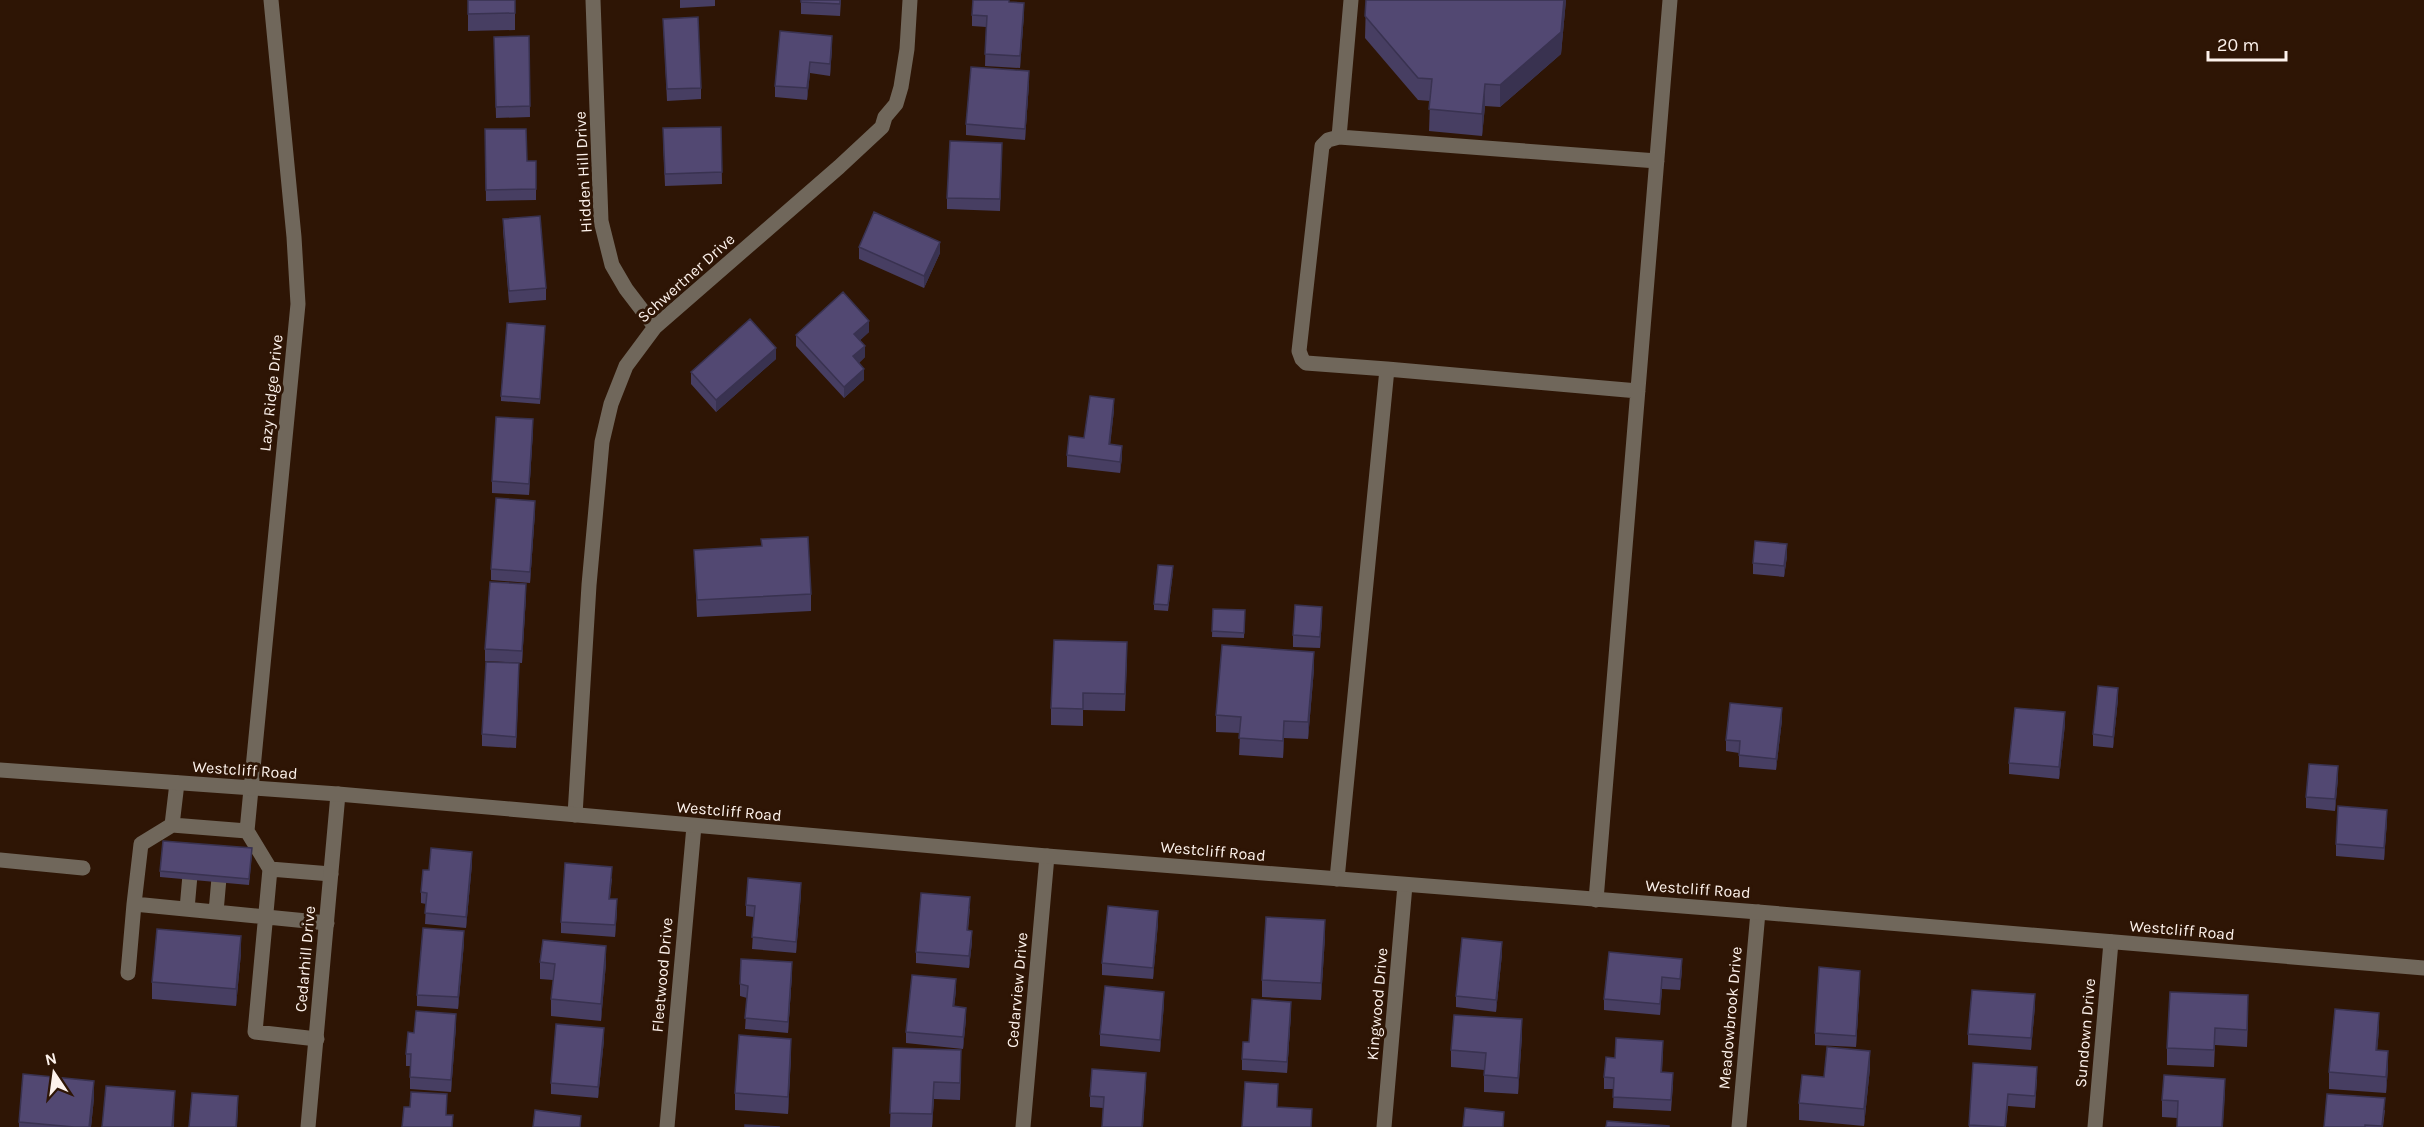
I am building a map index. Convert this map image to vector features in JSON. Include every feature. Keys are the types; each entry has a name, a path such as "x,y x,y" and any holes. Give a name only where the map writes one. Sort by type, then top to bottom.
{"street":[{"name":"Lazy Ridge Drive","path":"247,831 298,304 271,0"},
{"name":"Hidden Hill Drive","path":"593,0 601,221 612,265 626,289 655,327"},
{"name":"Schwertner Drive","path":"575,815 589,585 602,442 611,404 626,366 655,327 882,127 885,117 896,104 901,87 907,49 910,0"},
{"path":"1339,137 1351,0"},
{"path":"1596,900 1670,0"},
{"path":"1638,391 1306,363 1299,351 1322,146 1328,140 1339,137 1657,160"},
{"path":"1337,879 1387,369"},
{"name":"Westcliff Road","path":"0,770 338,794 1047,856 1758,912 2424,968"},
{"path":"172,825 177,783"},
{"name":"Cedarhill Drive","path":"308,1127 338,794"},
{"path":"128,973 141,844 172,825 193,832 223,835 247,831 270,868 255,1032 317,1040"},
{"name":"Fleetwood Drive","path":"667,1127 694,826"},
{"name":"Cedarview Drive","path":"1023,1127 1047,856"},
{"path":"0,860 83,868"},
{"path":"270,868 331,874"},
{"path":"187,909 190,875"},
{"path":"216,912 219,878"},
{"name":"Kingwood Drive","path":"1384,1127 1405,885"},
{"path":"134,904 327,923"},
{"name":"Meadowbrook Drive","path":"1739,1127 1758,912"},
{"name":"Sundown Drive","path":"2095,1127 2111,942"}],"building":[{"path":"468,0 515,0 515,13 468,14"},
{"path":"801,0 840,0 840,4 801,2"},
{"path":"973,0 1009,0 1009,2 1024,3 1020,56 985,54 987,16 972,15"},
{"path":"1366,0 1564,0 1561,32 1500,85 1485,84 1482,114 1429,109 1432,79 1418,78 1365,16"},
{"path":"698,17 701,88 667,89 663,19"},
{"path":"780,31 832,36 830,64 810,62 807,88 775,86"},
{"path":"529,36 530,106 496,107 494,37"},
{"path":"971,67 1029,71 1025,129 966,124"},
{"path":"721,127 722,172 665,174 663,128"},
{"path":"485,129 526,129 527,161 536,161 536,189 486,190"},
{"path":"950,141 1002,143 1000,199 947,198"},
{"path":"874,212 940,242 924,276 859,247"},
{"path":"540,216 546,288 509,291 503,219"},
{"path":"843,292 869,321 854,334 865,346 853,356 864,369 844,387 796,335"},
{"path":"750,319 776,348 716,400 691,372"},
{"path":"507,323 545,326 540,399 501,396"},
{"path":"1090,396 1114,399 1109,444 1122,446 1120,462 1067,455 1069,436 1084,438"},
{"path":"496,417 533,419 529,484 492,481"},
{"path":"496,498 535,501 530,572 491,569"},
{"path":"808,537 811,594 697,600 694,550 762,546 761,539"},
{"path":"1755,541 1787,544 1784,566 1753,563"},
{"path":"1158,565 1173,566 1168,605 1154,604"},
{"path":"490,582 526,584 522,651 485,649"},
{"path":"1295,605 1322,607 1320,637 1293,635"},
{"path":"1213,609 1245,610 1244,633 1212,631"},
{"path":"1054,640 1127,642 1125,694 1083,693 1083,709 1051,708"},
{"path":"1222,645 1314,652 1308,722 1284,721 1283,741 1239,738 1241,717 1216,715"},
{"path":"486,662 519,663 516,737 482,734"},
{"path":"2098,686 2118,688 2113,737 2093,734"},
{"path":"1730,703 1782,708 1776,759 1739,755 1740,741 1726,740"},
{"path":"2015,708 2065,712 2059,767 2009,763"},
{"path":"2309,764 2338,766 2335,799 2306,797"},
{"path":"2338,806 2387,810 2384,848 2336,844"},
{"path":"163,841 252,848 249,879 160,871"},
{"path":"431,848 472,852 466,917 425,913 427,893 421,892 423,870 429,870"},
{"path":"565,863 612,867 609,899 617,899 615,925 561,922"},
{"path":"748,878 801,883 796,942 752,937 755,906 746,905"},
{"path":"921,893 970,897 967,930 972,931 969,956 916,952"},
{"path":"1108,906 1158,911 1153,968 1102,963"},
{"path":"1266,917 1325,920 1321,983 1262,980"},
{"path":"423,928 464,931 458,997 417,995"},
{"path":"157,929 241,936 236,989 152,982"},
{"path":"1462,938 1502,942 1496,1000 1456,996"},
{"path":"543,940 606,946 601,1004 551,999 555,964 540,962"},
{"path":"1609,952 1682,959 1680,979 1662,977 1660,1004 1604,999"},
{"path":"741,959 792,962 788,1022 745,1018 748,986 740,984"},
{"path":"1819,967 1860,971 1856,1036 1815,1033"},
{"path":"912,975 956,979 953,1006 966,1008 963,1037 906,1032"},
{"path":"1105,986 1164,992 1160,1040 1100,1034"},
{"path":"1972,990 2035,994 2031,1038 1968,1034"},
{"path":"2170,992 2248,995 2247,1030 2215,1028 2214,1050 2167,1048"},
{"path":"1252,999 1291,1002 1287,1062 1242,1059 1243,1042 1249,1042"},
{"path":"2335,1009 2379,1013 2376,1050 2388,1051 2386,1077 2329,1072"},
{"path":"416,1011 456,1014 451,1080 410,1077 411,1054 406,1054 408,1032 414,1033"},
{"path":"1454,1015 1522,1019 1518,1078 1484,1075 1486,1053 1451,1050"},
{"path":"556,1024 604,1028 598,1087 551,1083"},
{"path":"739,1035 791,1039 788,1097 735,1093"},
{"path":"1616,1038 1663,1041 1661,1072 1673,1073 1671,1100 1613,1097 1614,1078 1604,1077 1606,1057 1615,1058"},
{"path":"1827,1047 1870,1051 1864,1109 1799,1103 1802,1075 1824,1077"},
{"path":"893,1048 961,1050 960,1083 934,1082 932,1114 890,1113"},
{"path":"1973,1063 2037,1067 2035,1096 2008,1094 2005,1127 1969,1125"},
{"path":"1092,1069 1146,1073 1142,1127 1102,1127 1104,1097 1090,1096"},
{"path":"23,1074 94,1081 89,1127 19,1122"},
{"path":"2164,1075 2225,1079 2222,1127 2177,1127 2178,1101 2162,1100"},
{"path":"1245,1082 1278,1084 1277,1107 1312,1109 1311,1127 1242,1127"},
{"path":"106,1086 175,1091 172,1127 102,1127"},
{"path":"411,1092 447,1094 446,1115 453,1115 452,1127 402,1127 404,1107 410,1107"},
{"path":"192,1093 238,1096 236,1127 189,1127"},
{"path":"2327,1094 2385,1098 2382,1126 2324,1127"},
{"path":"1465,1108 1504,1112 1503,1127 1463,1127"},
{"path":"535,1110 581,1116 580,1127 533,1127"},
{"path":"1607,1121 1669,1126 1669,1127 1606,1127"},
{"path":"745,1125 780,1127 745,1127"}]}
